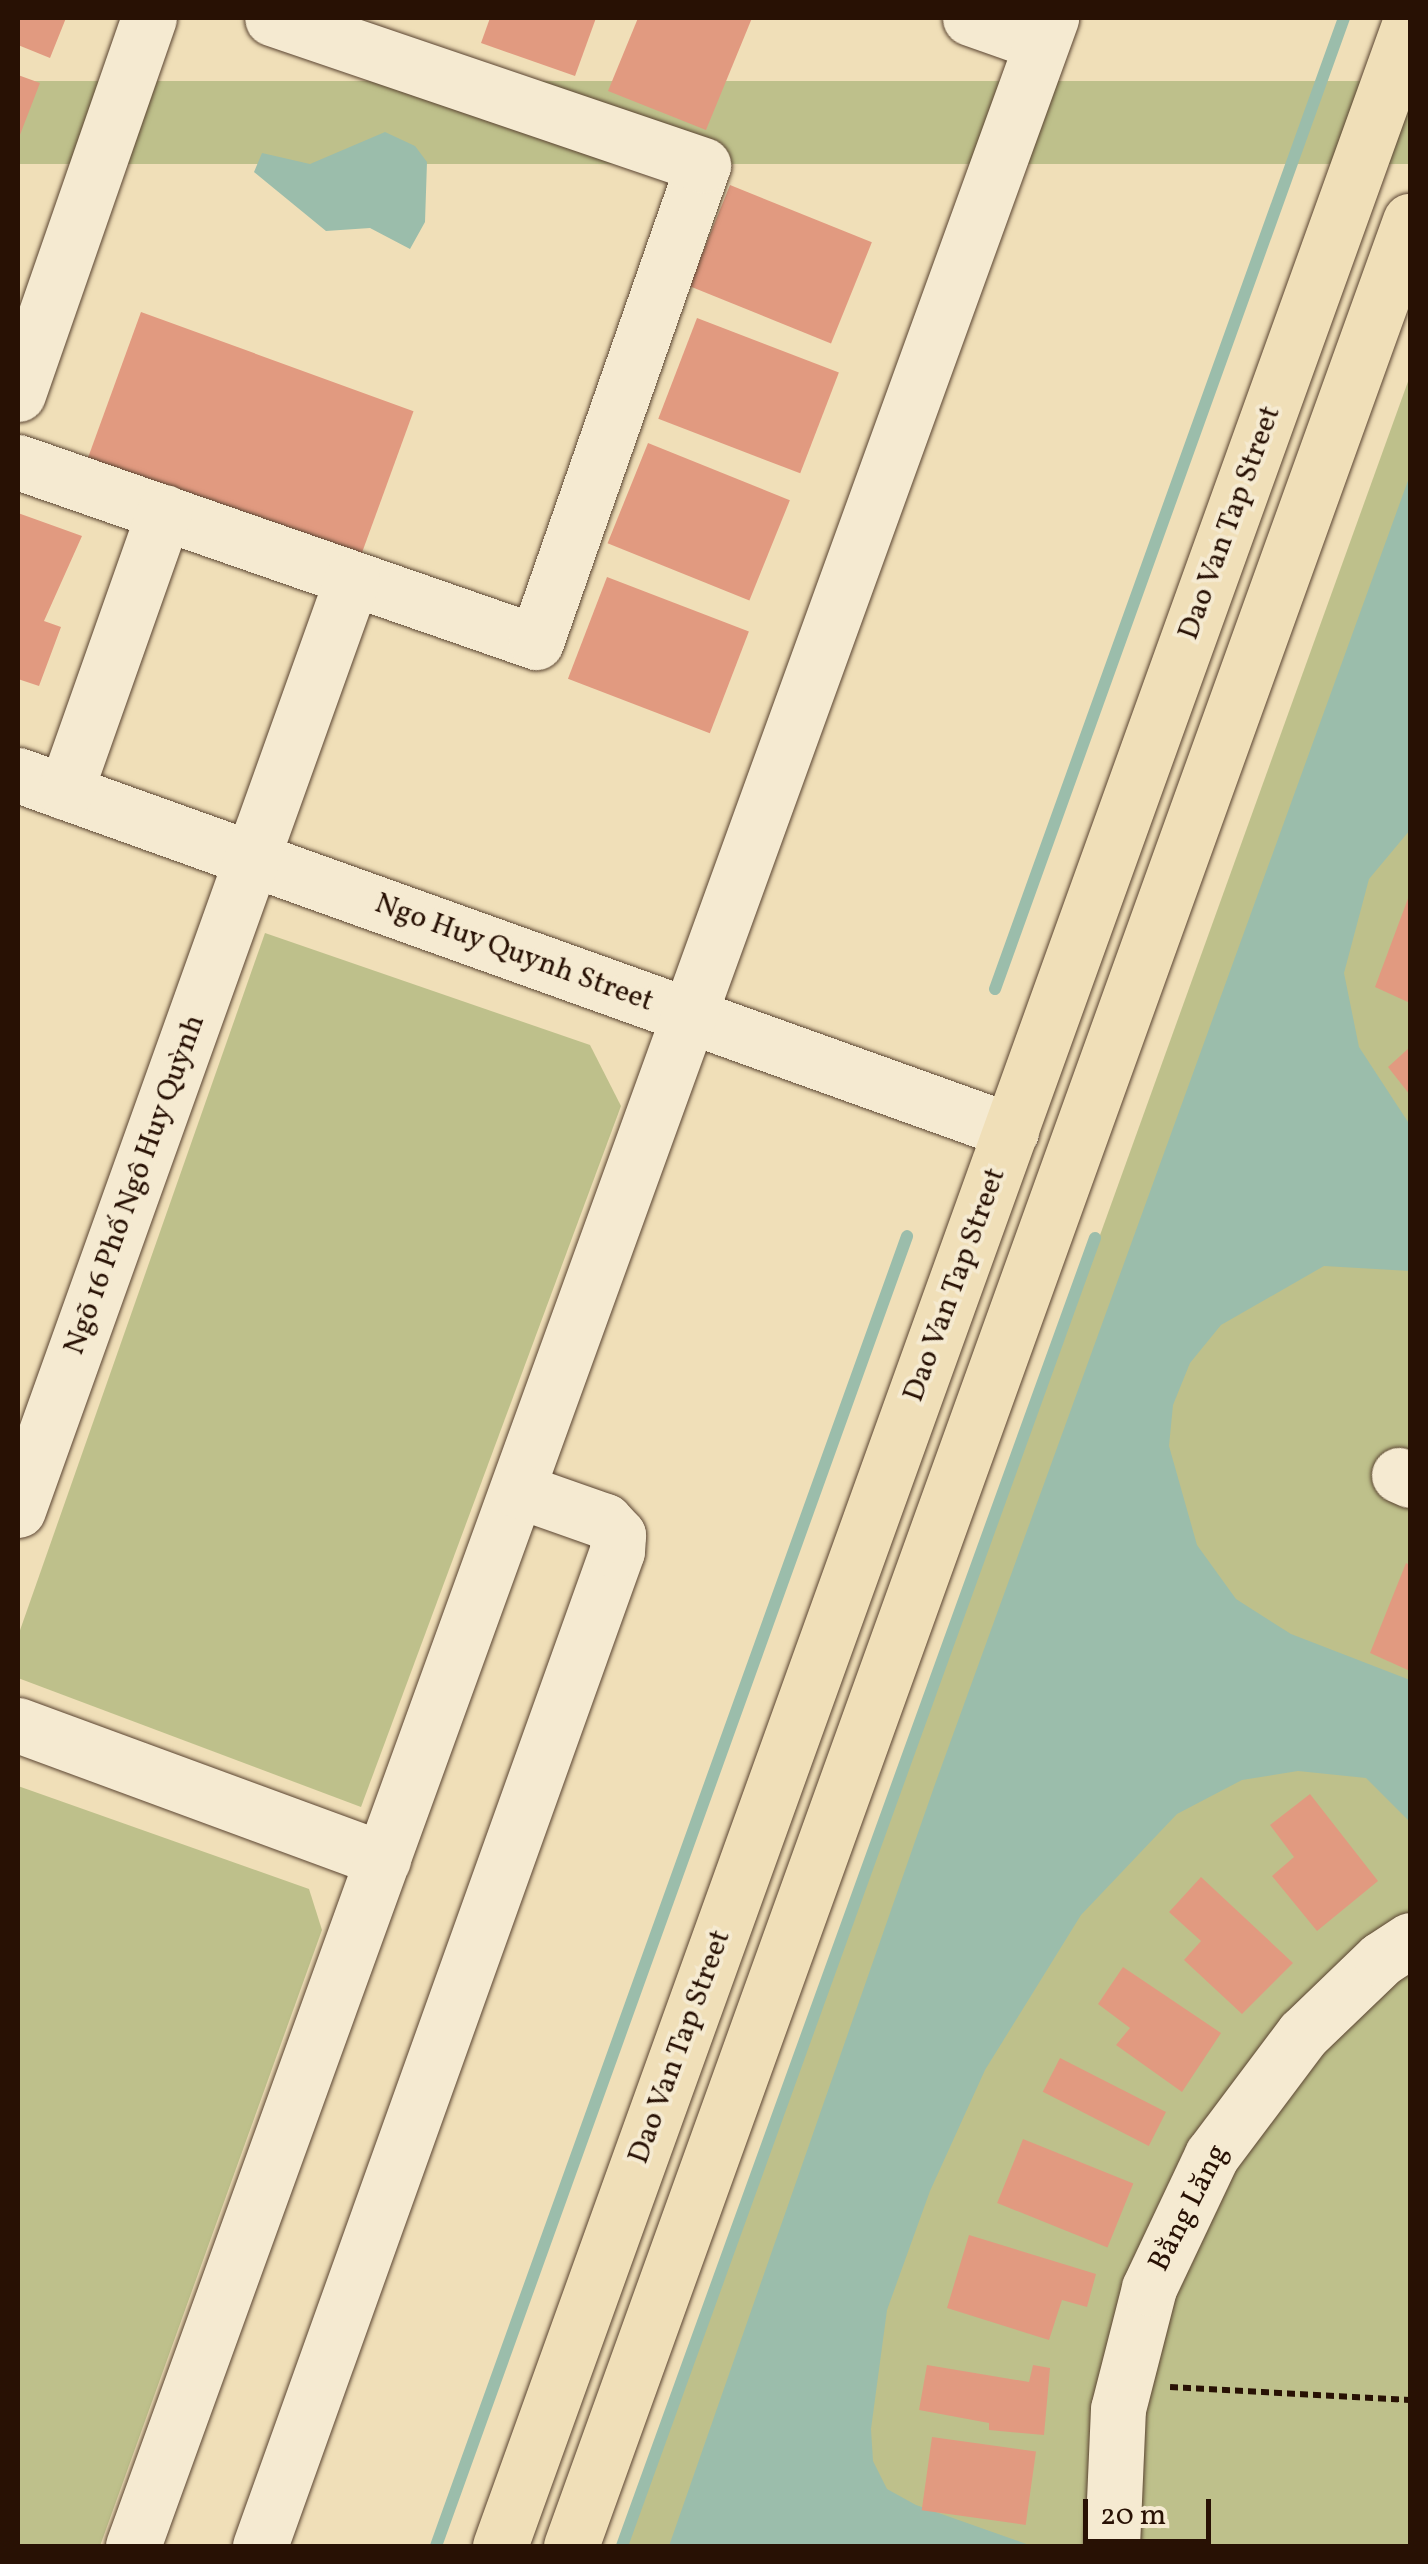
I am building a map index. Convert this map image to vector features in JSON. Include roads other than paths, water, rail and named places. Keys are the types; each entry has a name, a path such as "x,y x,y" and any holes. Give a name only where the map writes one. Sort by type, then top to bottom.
{"main road":[{"name":"Dao Van Tap Street","path":"500,2546 1410,23"},
{"path":"571,2546 1410,220"}],"street":[{"path":"18,394 149,18"},
{"path":"18,462 536,642 703,166 272,18"},
{"path":"134,2546 1046,30 970,18"},
{"path":"41,783 164,512"},
{"name":"Ngõ 16 Phố Ngô Huy Quỳnh","path":"18,1510 352,579"},
{"name":"Ngo Huy Quynh Street","path":"41,783 1010,1131"},
{"path":"260,2546 618,1551 618,1535 605,1522 517,1490"},
{"path":"18,1726 383,1859"},
{"name":"Bằng Lăng","path":"1112,2546 1118,2409 1149,2288 1212,2155 1303,2034 1381,1959 1410,1940"}],"waterway":[{"path":"995,989 1344,18"},
{"path":"436,2546 907,1236"},
{"path":"622,2546 1095,1238"}]}
